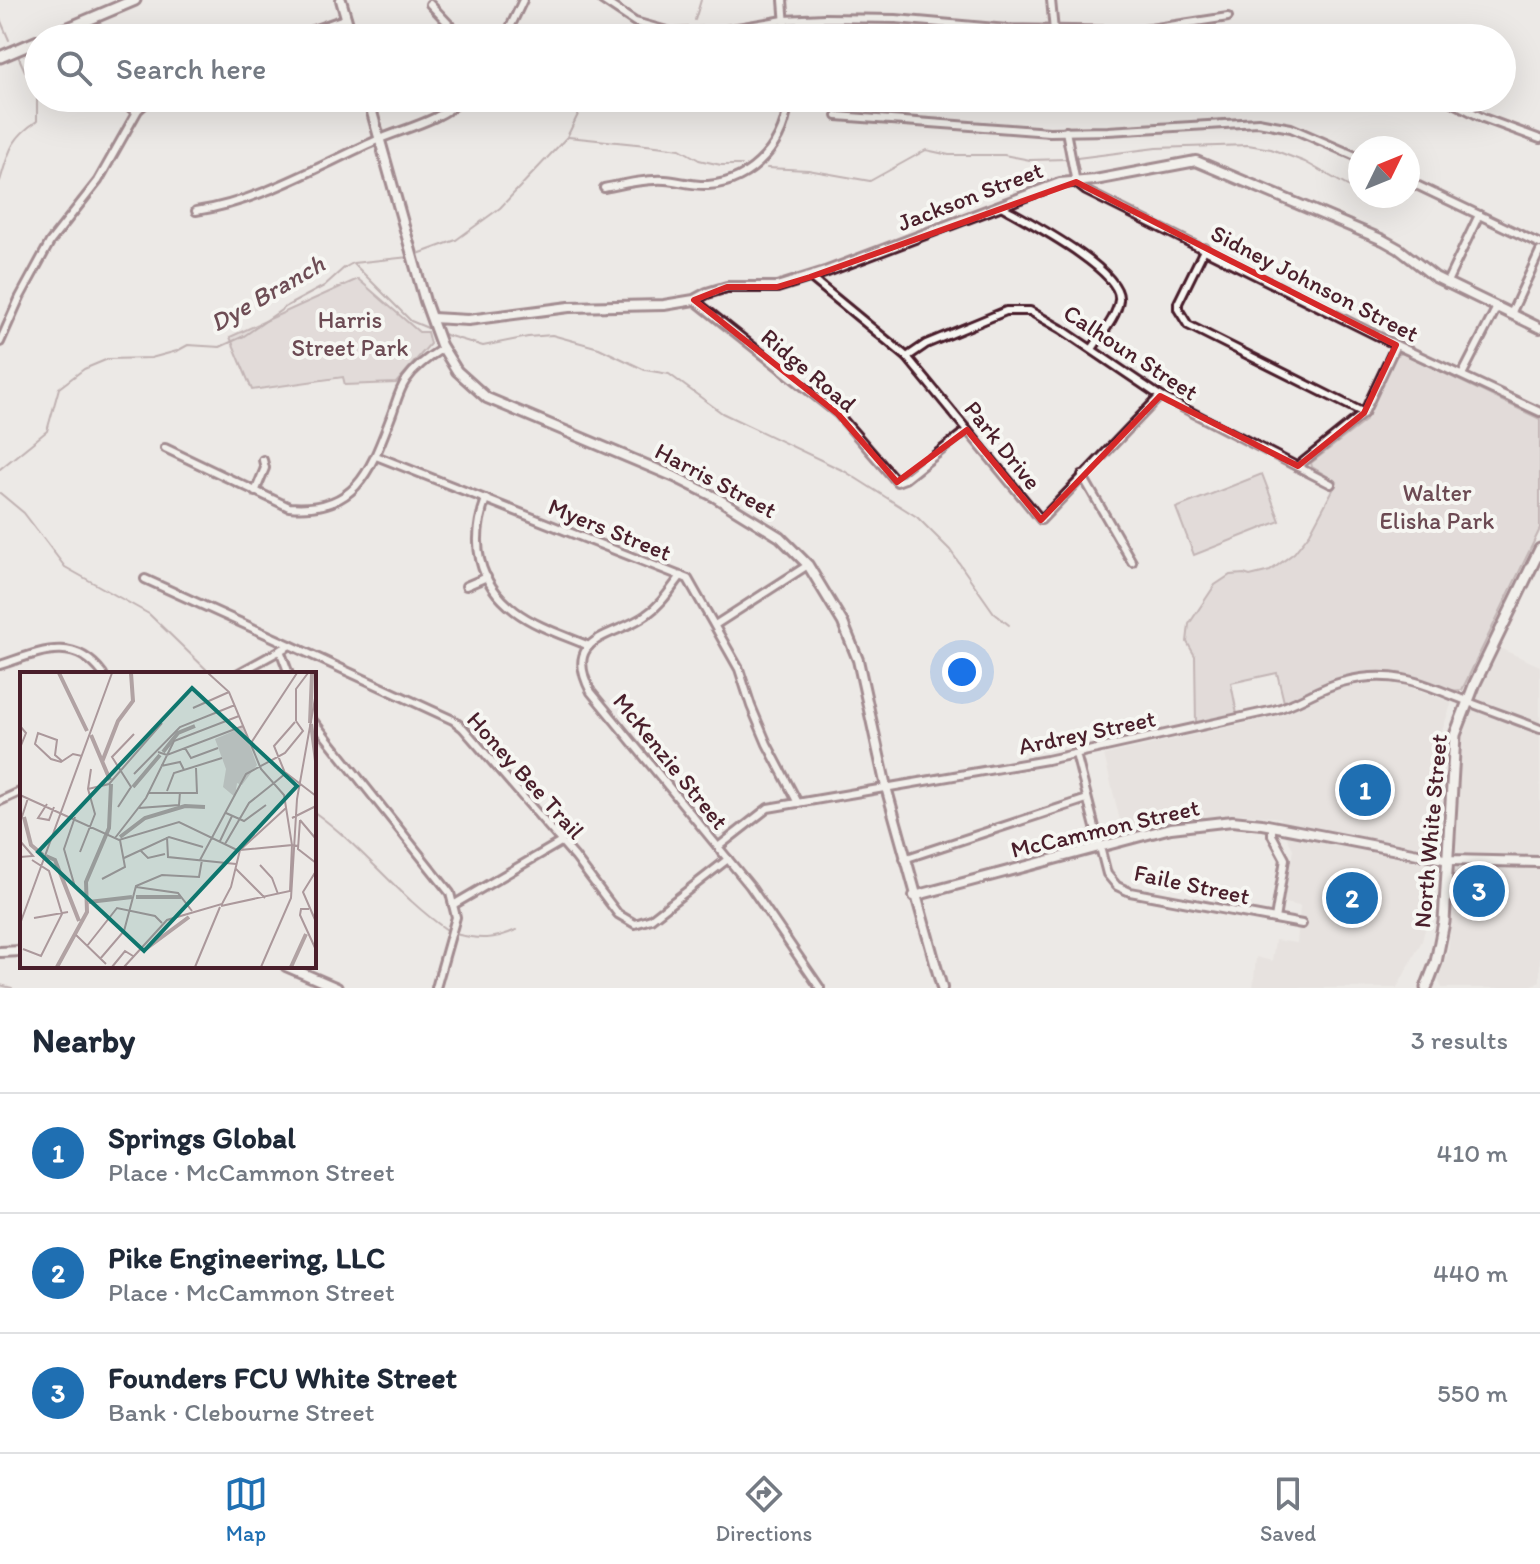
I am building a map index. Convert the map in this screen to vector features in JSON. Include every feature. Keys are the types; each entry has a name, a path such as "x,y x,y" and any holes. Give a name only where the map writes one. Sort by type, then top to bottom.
{"main road":[{"path":"78,24 135,0"},
{"path":"0,57 24,47"},
{"name":"North White Street","path":"1426,988 1442,936 1449,860 1452,753 1458,725 1466,701 1540,549"}],"street":[{"path":"341,0 348,24"},
{"path":"512,24 523,0"},
{"path":"602,0 642,24"},
{"path":"783,0 784,24"},
{"path":"1051,0 1053,24"},
{"path":"430,4 449,24"},
{"path":"1182,24 1228,17"},
{"path":"330,24 347,18"},
{"path":"761,24 784,20 896,19 962,24"},
{"path":"0,342 50,242 98,181 136,112"},
{"name":"Harris Street","path":"372,112 432,318 443,348 457,371 487,398 675,477 715,497 780,537 808,565 843,623 858,660 904,859 942,988"},
{"path":"196,211 238,202 445,112"},
{"path":"604,188 664,180 707,185 735,179 763,159 779,138 785,112"},
{"path":"1471,112 1540,139"},
{"path":"837,116 1066,131 1258,122 1302,132 1348,153"},
{"path":"1066,131 1076,182"},
{"name":"Jackson Street","path":"432,318 468,320 534,310 664,305 694,300 727,287 777,287 1060,183 1196,161 1383,240 1446,284 1540,328"},
{"name":"Sidney Johnson Street","path":"1076,182 1086,191 1396,345 1540,412"},
{"path":"1420,187 1540,244"},
{"path":"999,205 1102,269 1116,284 1119,299 1092,349"},
{"path":"1446,284 1479,215"},
{"path":"1205,248 1178,303 1178,309 1188,325 1364,413"},
{"path":"1511,314 1540,251"},
{"name":"Park Drive","path":"810,277 907,357 1041,520 1160,396"},
{"name":"Ridge Road","path":"694,300 838,414 897,482 967,430"},
{"path":"1462,375 1497,307"},
{"name":"Calhoun Street","path":"907,357 926,344 1006,311 1019,309 1043,317 1160,396 1331,484"},
{"path":"1298,466 1364,413 1396,345"},
{"path":"165,448 289,507 308,509 331,503 346,496 372,466 407,379 443,348"},
{"name":"Myers Street","path":"376,456 688,579 739,669 767,744 798,803"},
{"path":"255,492 265,468 263,460"},
{"path":"1082,475 1132,562"},
{"path":"486,499 476,541 487,577 516,612 589,646 600,637 649,613 681,576"},
{"path":"715,625 808,565"},
{"path":"466,586 487,577"},
{"name":"Honey Bee Trail","path":"145,579 453,720 475,741 561,842 618,914 635,924 651,919 728,859"},
{"path":"241,672 290,645"},
{"name":"McKenzie Street","path":"589,646 582,661 582,674 591,692 750,886 820,988"},
{"path":"0,665 47,649 56,649 85,655 101,672"},
{"path":"280,650 288,672"},
{"name":"Ardrey Street","path":"718,847 768,808 1076,754 1288,707 1327,686 1364,677 1390,676 1417,681 1540,729"},
{"path":"316,724 450,893 456,917 436,988"},
{"name":"Faile Street","path":"1076,754 1107,874 1117,886 1130,892 1302,924"},
{"path":"0,801 20,792"},
{"path":"904,859 1087,799"},
{"name":"McCammon Street","path":"914,896 1099,847 1198,824 1232,821 1449,860 1540,862"},
{"path":"1272,826 1272,835 1285,859 1275,919"},
{"path":"453,905 561,842"},
{"path":"0,952 20,951"},
{"path":"291,968 337,988"}],"highlighted area":[{"path":"1076,182 1396,345 1364,413 1298,466 1160,396 1041,520 967,430 897,482 838,414 694,300 727,287 777,287"}],"shaded area":[{"path":"1499,648 1540,666 1540,981 1528,988 1442,988 1438,980 1448,951 1451,923 1462,734"},
{"path":"1364,682 1398,683 1452,702 1438,743 1426,926 1422,941 1397,988 1253,988 1256,957 1272,961 1275,940 1297,943 1300,906 1284,903 1293,849 1281,827 1281,818 1244,814 1214,816 1124,837 1104,755 1282,715 1329,691"}],"green space":[{"name":"Harris Street Park","path":"358,279 419,332 427,332 430,344 396,383 345,385 343,377 252,390 230,337"},
{"name":"Walter Elisha Park","path":"1402,353 1540,419 1540,529 1462,690 1447,690 1401,676 1371,676 1285,706 1277,673 1231,683 1237,714 1196,725 1195,656 1187,642 1189,624 1215,585 1230,575 1250,576 1270,571 1294,553 1310,533 1337,482 1312,467 1311,463 1365,421 1393,357"},
{"path":"1262,474 1280,521 1194,555 1176,508"}],"waterway":[{"name":"Dye Branch","path":"695,20 701,0"},
{"path":"0,19 9,40"},
{"path":"19,58 24,69"},
{"path":"0,181 16,140 37,121 37,112"},
{"name":"Dye Branch","path":"415,255 456,240 500,208 567,137 579,112"},
{"path":"568,137 680,149 699,160 721,165 742,165"},
{"path":"1077,158 1156,148 1248,145 1271,149 1305,162 1348,186"},
{"path":"767,168 808,170 870,181 926,150 949,155 1066,159"},
{"name":"Dye Branch","path":"0,469 47,431 59,388 84,369 108,359 151,358 188,345 220,347 244,336 287,306 324,286 353,263 409,257"},
{"path":"354,264 411,321 430,329"},
{"path":"443,334 483,346 552,335 599,348 645,370 669,374 722,413 846,472 917,517 950,550 994,613 1009,625"},
{"path":"0,493 24,513 65,567 149,614 209,672"},
{"path":"316,814 447,930"},
{"path":"455,934 486,938 516,930"},
{"path":"0,985 12,988"}],"place":[{"name":"Springs Global","path":"1365,790"},
{"name":"Founders FCU White Street","path":"1479,891"},
{"name":"Pike Engineering, LLC","path":"1352,898"}]}
